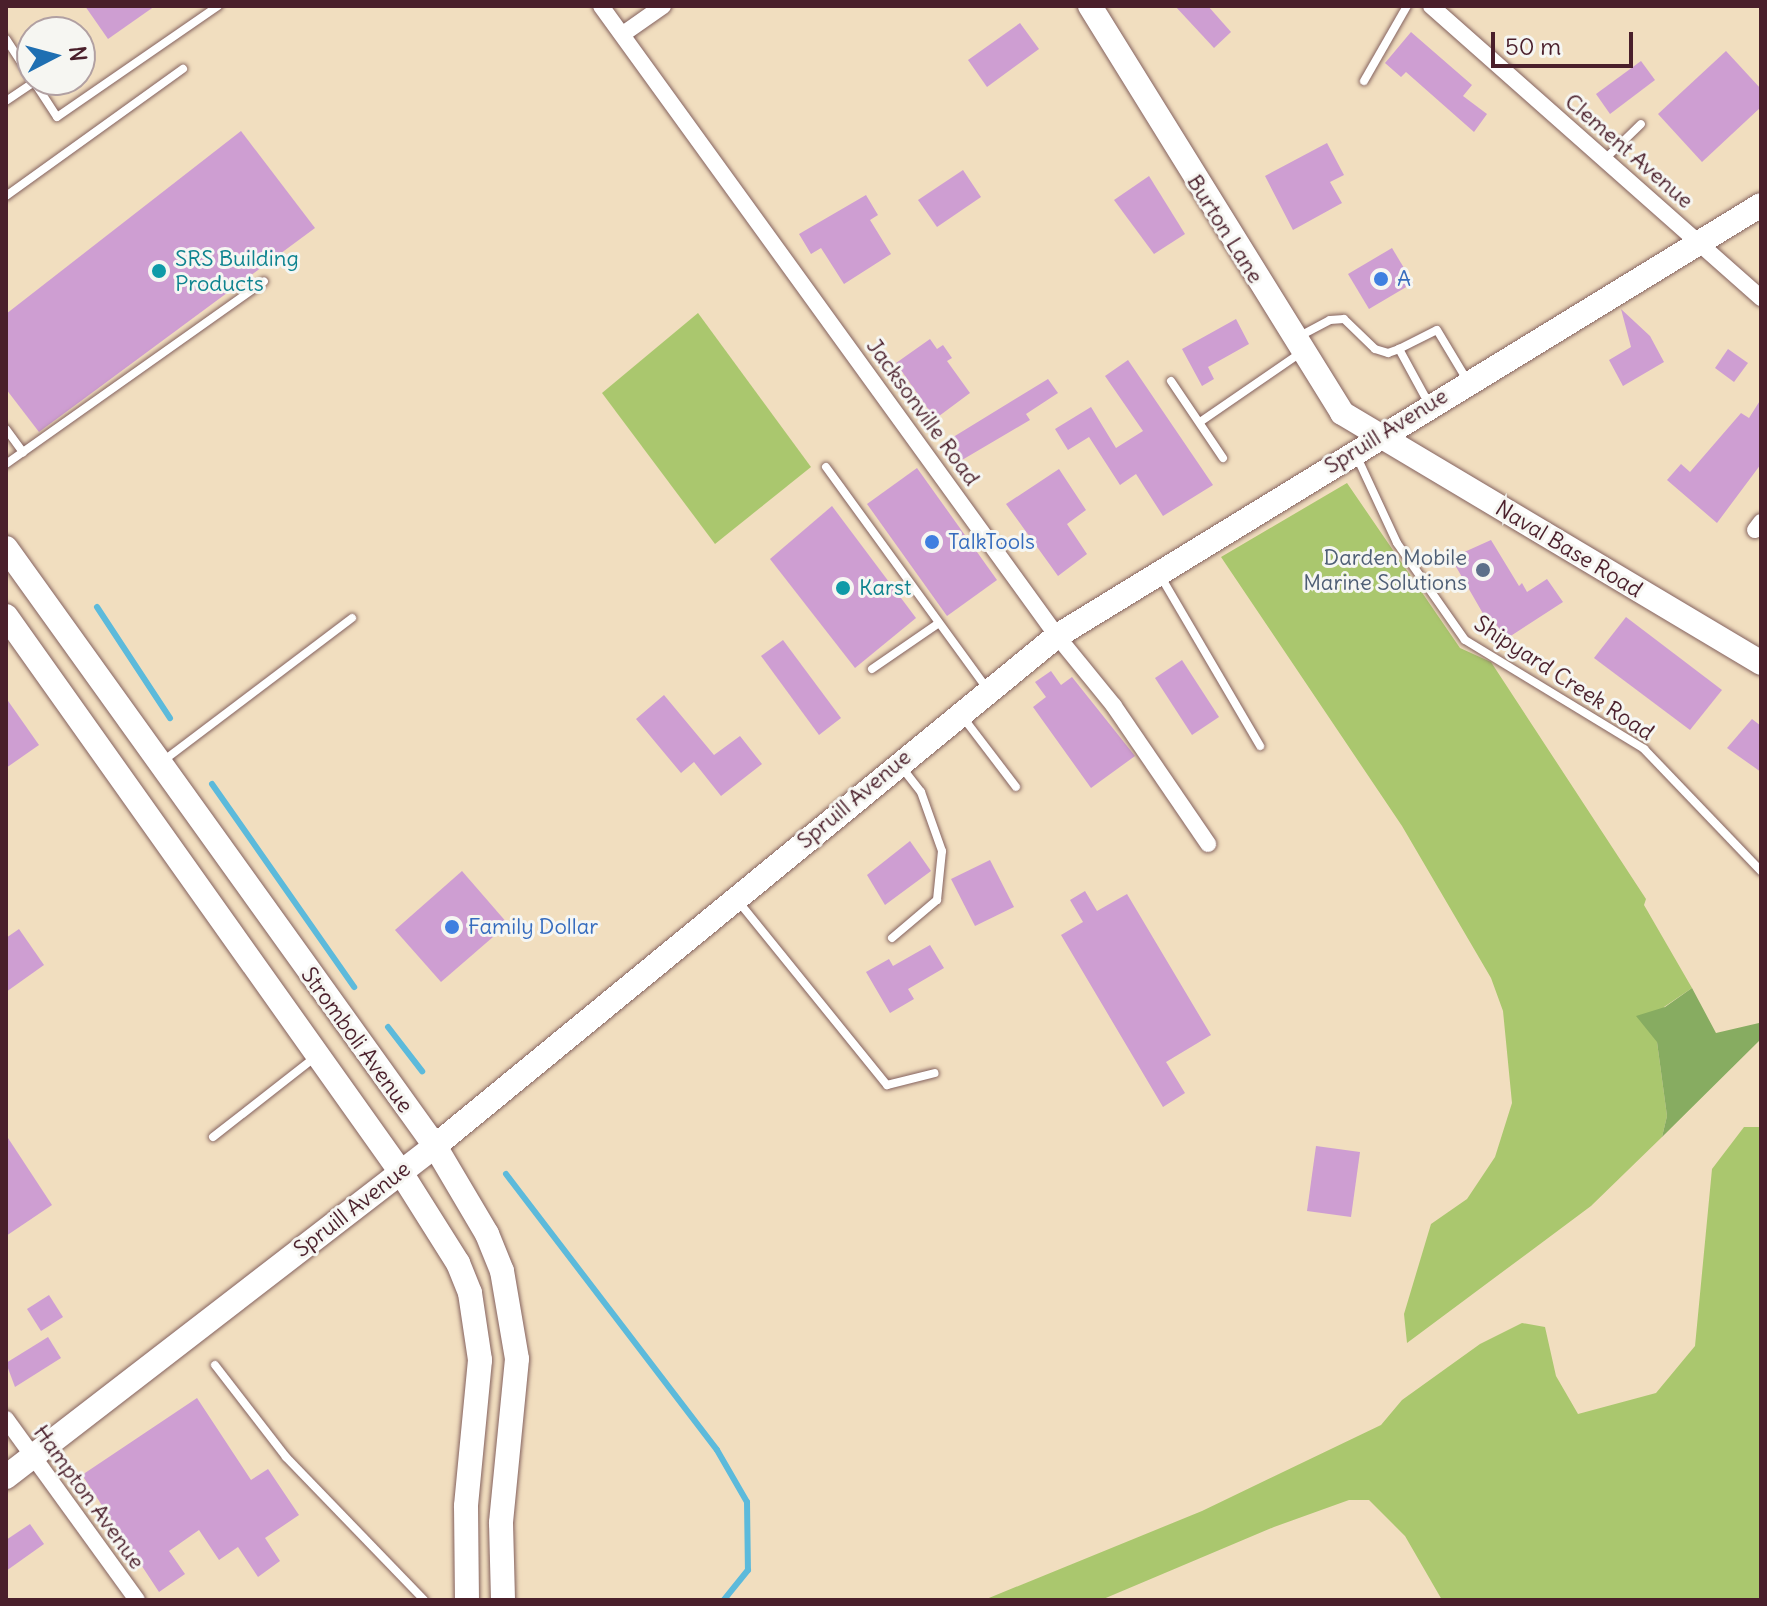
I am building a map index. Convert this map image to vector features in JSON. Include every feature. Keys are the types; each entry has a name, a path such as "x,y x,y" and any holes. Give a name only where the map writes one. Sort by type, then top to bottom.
{"street":[{"name":"Jacksonville Road","path":"601,6 1057,636 1114,706 1208,844"},
{"path":"623,34 663,6"},
{"name":"Burton Lane","path":"1090,6 1342,413 1378,435"},
{"name":"Clement Avenue","path":"1431,6 1761,298"},
{"name":"Spruill Avenue","path":"6,1477 435,1146 898,762 1057,636 1378,435 1761,205"},
{"name":"Naval Base Road","path":"1378,435 1761,663"},
{"name":"Stromboli Avenue","path":"6,548 435,1146 487,1234 512,1315 517,1397 501,1523 503,1600"},
{"name":"Stromboli Avenue","path":"6,617 400,1171 458,1263 476,1325 480,1360 466,1506 467,1600"},
{"name":"Hampton Avenue","path":"6,1419 137,1600"}],"lane":[{"path":"96,90 218,6"},
{"path":"1364,81 1407,6"},
{"path":"6,196 183,69"},
{"path":"43,96 57,117 87,96"},
{"path":"1605,159 1641,124"},
{"path":"6,464 264,281"},
{"path":"1200,422 1330,320 1344,319 1375,349 1388,353 1437,330 1467,381"},
{"path":"1399,349 1429,404"},
{"path":"1171,381 1223,458"},
{"path":"6,429 23,452"},
{"name":"Shipyard Creek Road","path":"1354,450 1397,543 1465,640 1644,749 1761,871"},
{"path":"826,467 988,689"},
{"path":"1158,573 1260,746"},
{"path":"159,764 352,618"},
{"path":"872,669 939,623"},
{"path":"959,712 1016,787"},
{"path":"892,938 937,900 942,851 921,792 898,762"},
{"path":"735,898 887,1085 935,1073"},
{"path":"213,1137 318,1055"},
{"path":"215,1365 286,1457 424,1600"}],"green space":[{"path":"698,313 811,467 715,544 602,393"},
{"path":"1347,483 1460,648 1491,662 1646,899 1644,905 1692,988 1664,1007 1657,1042 1667,1116 1662,1137 1591,1206 1407,1343 1404,1314 1431,1224 1467,1199 1495,1157 1512,1103 1503,1011 1491,978 1402,826 1221,557"},
{"path":"1692,988 1716,1033 1759,1023 1760,1040 1662,1137 1667,1116 1657,1042 1636,1016 1665,1007"},
{"path":"1744,1127 1761,1127 1761,1600 1442,1600 1405,1536 1369,1500 1349,1500 1274,1527 1101,1600 984,1600 1202,1511 1381,1425 1402,1400 1480,1344 1522,1323 1545,1327 1556,1376 1578,1414 1656,1393 1695,1346 1712,1169"}],"building":[{"path":"85,6 155,6 108,39 96,22 96,16 92,16"},
{"path":"1175,6 1208,6 1231,32 1214,48"},
{"path":"1020,23 1039,49 987,87 968,60"},
{"path":"1411,32 1472,85 1463,96 1487,114 1474,132 1406,72 1401,77 1385,63"},
{"path":"1726,51 1761,89 1761,107 1702,162 1658,114"},
{"path":"1641,61 1655,80 1610,114 1596,94"},
{"name":"SRS Building Products","path":"241,131 315,228 39,432 6,389 6,314"},
{"path":"1327,143 1344,175 1330,182 1342,203 1293,230 1265,176"},
{"path":"963,170 981,197 937,227 918,200"},
{"path":"1149,176 1185,234 1154,254 1114,200"},
{"path":"866,195 878,215 870,220 891,254 844,284 821,248 811,254 799,234"},
{"name":"A","path":"1392,248 1413,283 1369,309 1348,274"},
{"path":"1621,309 1650,336 1664,362 1623,386 1609,360 1631,347"},
{"path":"1236,319 1249,344 1208,367 1214,379 1202,386 1182,349"},
{"path":"930,339 937,349 943,345 952,358 947,361 970,393 935,419 896,363"},
{"path":"1728,349 1748,363 1734,382 1715,368"},
{"path":"1128,360 1213,485 1163,516 1136,474 1120,485 1089,437 1068,450 1055,429 1091,407 1116,448 1143,431 1105,376"},
{"path":"1048,379 1058,393 1026,414 1030,420 962,460 950,439"},
{"path":"1761,399 1761,464 1717,523 1667,480 1681,464 1690,472 1741,413 1749,418"},
{"name":"TalkTools","path":"917,468 997,580 947,616 867,504"},
{"path":"1059,469 1086,510 1067,524 1087,554 1058,576 1006,504"},
{"name":"Karst","path":"832,506 916,618 855,668 770,559"},
{"path":"1491,540 1519,586 1522,583 1527,592 1547,579 1563,602 1506,639 1494,621 1489,624 1451,558"},
{"path":"1626,617 1722,690 1690,730 1594,658"},
{"path":"783,640 841,718 819,735 761,656"},
{"path":"1182,660 1219,717 1192,735 1155,678"},
{"path":"1051,671 1061,685 1072,677 1135,756 1091,788 1033,707 1046,697 1035,682"},
{"path":"664,695 714,755 740,736 762,764 721,796 694,762 681,773 636,719"},
{"path":"6,698 39,745 6,768"},
{"path":"1752,719 1761,726 1761,772 1727,748"},
{"path":"910,841 931,871 885,905 867,875"},
{"path":"990,860 1014,907 975,926 951,879"},
{"name":"Family Dollar","path":"462,871 508,924 441,982 395,930"},
{"path":"1085,891 1097,911 1127,894 1211,1035 1166,1062 1185,1093 1163,1107 1061,935 1083,922 1070,900"},
{"path":"19,929 44,965 6,992 6,938"},
{"path":"930,945 944,968 908,989 914,999 890,1013 866,972 889,959 893,966"},
{"path":"6,1135 52,1205 6,1236"},
{"path":"1316,1146 1360,1152 1351,1217 1307,1211"},
{"path":"49,1295 63,1317 41,1331 27,1309"},
{"path":"48,1337 61,1358 15,1387 6,1363"},
{"path":"197,1398 251,1480 268,1469 299,1515 265,1538 280,1561 258,1577 238,1547 219,1560 199,1530 169,1551 185,1574 159,1592 82,1475"},
{"path":"30,1524 44,1544 6,1571 6,1540"}],"waterway":[{"path":"97,607 170,718"},
{"path":"212,784 354,987"},
{"path":"388,1027 422,1071"},
{"path":"506,1174 717,1450 747,1502 748,1570 724,1600"}],"place":[{"name":"SRS Building Products","path":"159,271"},
{"name":"A","path":"1381,279"},
{"name":"TalkTools","path":"932,542"},
{"name":"Darden Mobile Marine Solutions","path":"1483,570"},
{"name":"Karst","path":"843,588"},
{"name":"Family Dollar","path":"452,927"}]}
